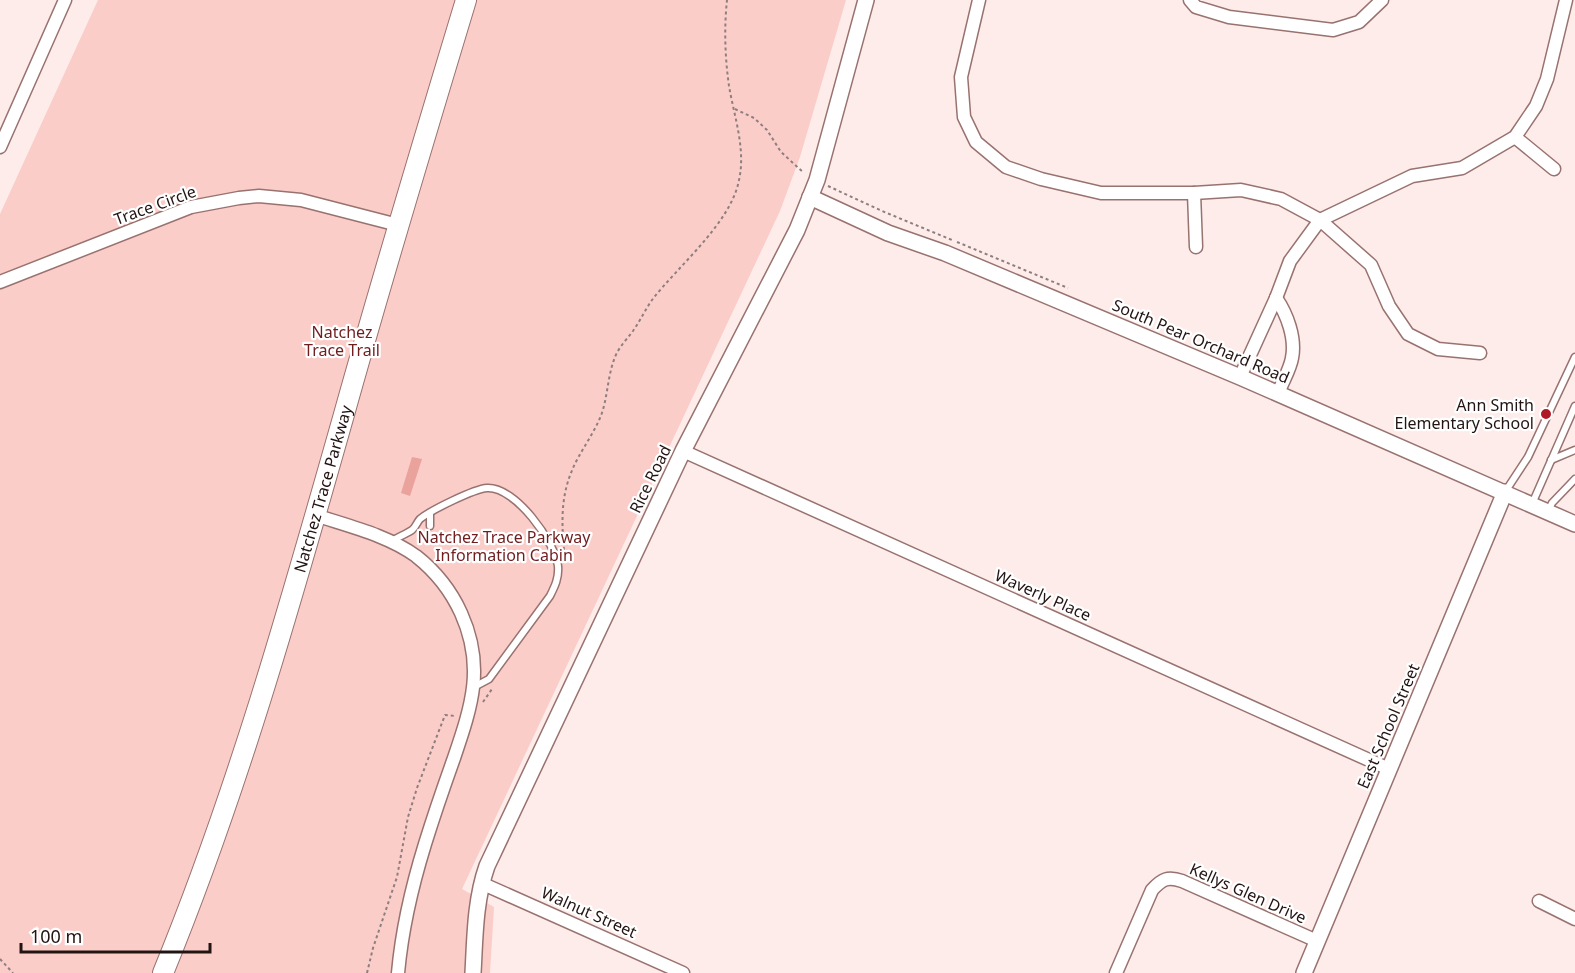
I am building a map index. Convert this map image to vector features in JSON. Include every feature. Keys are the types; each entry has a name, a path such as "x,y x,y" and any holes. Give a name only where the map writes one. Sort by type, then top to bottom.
{"main road":[{"name":"Natchez Trace Parkway","path":"163,973 189,909 262,693 465,0"}],"street":[{"path":"0,147 65,0"},
{"name":"Rice Road","path":"473,973 481,883 498,840 683,451 797,230 817,180 866,0"},
{"path":"979,0 961,77 964,117 976,142 1006,167 1101,193 1194,193 1241,190 1281,199 1320,220 1371,265 1389,306 1408,334 1438,349 1480,353"},
{"path":"1190,0 1196,7 1229,17 1333,30 1359,22 1382,0"},
{"path":"1240,377 1290,261 1320,220 1412,176 1462,168 1515,137 1536,106 1547,79 1566,0"},
{"path":"1515,137 1554,169"},
{"path":"1194,193 1196,247"},
{"name":"Trace Circle","path":"0,282 191,207 238,198 259,196 301,200 398,225"},
{"name":"South Pear Orchard Road","path":"810,197 888,233 945,253 1240,377 1575,524"},
{"path":"1276,298 1284,310 1293,348 1292,360 1278,394"},
{"name":"Waverly Place","path":"683,451 1389,770"},
{"name":"East School Street","path":"1304,973 1505,492"},
{"path":"315,515 390,542 423,563 451,594 465,621 473,647 474,687 467,718 414,884 406,917 398,973"},
{"name":"Kellys Glen Drive","path":"1116,973 1152,890 1159,882 1167,878 1182,881 1317,941"},
{"name":"Walnut Street","path":"481,883 683,973"},
{"path":"1539,901 1575,919"}],"lane":[{"path":"1505,492 1528,458 1575,357"},
{"path":"1532,504 1575,406"},
{"path":"1551,460 1575,450"},
{"path":"1548,512 1552,503 1575,479"},
{"path":"390,542 414,528 419,519 430,513 483,488 493,488 506,494 524,508 551,544 557,558 558,576 550,596 489,679 474,687"},
{"path":"430,513 430,526"}],"path":[{"path":"564,557 561,516 568,480 599,421 606,402 616,355 652,300 695,253 722,217 740,180 739,139 729,86 726,52 727,0"},
{"path":"734,109 754,118 767,130 781,152 806,174"},
{"path":"482,704 493,687"},
{"path":"367,973 397,877 408,817 429,753 445,715 462,717"},
{"path":"0,959 13,973"}],"green space":[{"name":"Natchez Trace Trail","path":"98,0 846,0 800,157 780,211 462,889 494,907 490,973 0,973 0,214"}],"building":[{"name":"Natchez Trace Parkway Information Cabin","path":"412,457 422,459 410,496 401,493"}],"place":[{"name":"Ann Smith Elementary School","path":"1546,414"}]}
